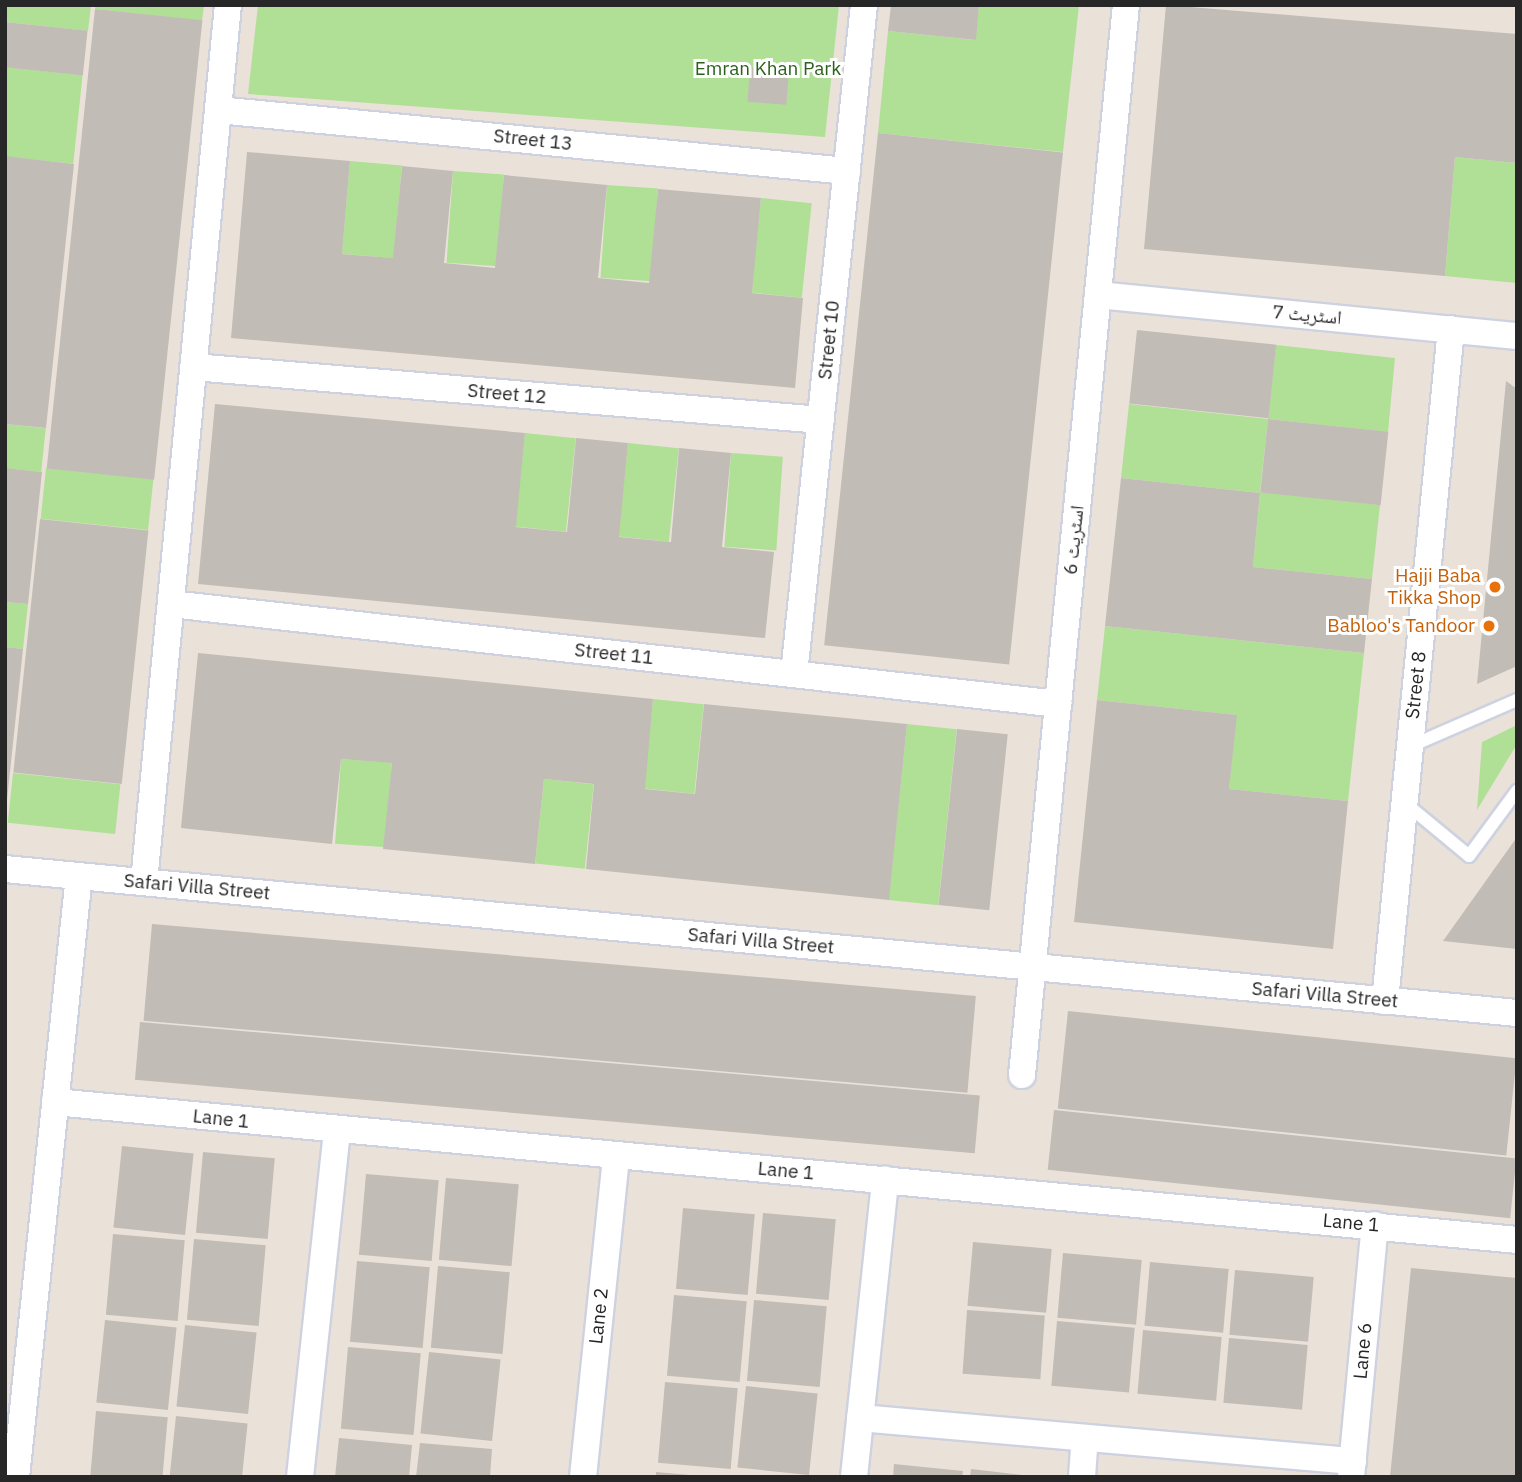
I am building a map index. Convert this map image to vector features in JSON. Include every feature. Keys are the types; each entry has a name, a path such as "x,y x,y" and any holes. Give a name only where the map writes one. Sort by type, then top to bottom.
{"street":[{"path":"144,882 228,5"},
{"name":"Street 10","path":"794,674 864,5"},
{"name":"اسٹریٹ 6","path":"1022,1075 1126,5"},
{"name":"Street 13","path":"218,110 847,171"},
{"name":"اسٹریٹ 7","path":"1098,295 1517,336"},
{"name":"Street 8","path":"1385,1000 1451,328"},
{"name":"Street 12","path":"194,367 821,421"},
{"name":"Street 11","path":"171,604 1058,704"},
{"name":"Safari Villa Street","path":"5,869 1517,1013"},
{"path":"16,1477 13,1426 55,1102 79,876"},
{"name":"Lane 1","path":"55,1102 337,1131 1517,1240"},
{"path":"300,1477 337,1131"},
{"name":"Lane 2","path":"583,1477 616,1156"},
{"path":"854,1477 885,1180"},
{"name":"Lane 6","path":"1352,1469 1374,1225"},
{"path":"860,1418 1085,1438 1352,1469"},
{"path":"1082,1477 1085,1438"}],"lane":[{"path":"1410,746 1517,700"},
{"path":"1405,803 1469,856 1517,791"}],"green space":[{"path":"5,5 91,5 88,31 5,22"},
{"path":"96,5 204,5 202,21 95,9"},
{"name":"Emran Khan Park","path":"258,5 839,5 825,137 248,94"},
{"path":"979,5 1079,5 1063,152 878,133 888,31 975,40"},
{"path":"5,67 83,75 73,164 5,156"},
{"path":"1455,157 1517,163 1517,283 1445,276"},
{"path":"350,161 402,166 394,258 342,254"},
{"path":"453,171 504,175 497,266 447,263"},
{"path":"607,185 658,189 651,281 601,278"},
{"path":"761,198 812,203 802,298 751,292"},
{"path":"1276,345 1395,358 1388,432 1268,419"},
{"path":"1129,404 1268,419 1260,492 1380,505 1372,579 1253,567 1260,493 1121,478"},
{"path":"5,424 46,428 41,472 5,468"},
{"path":"525,433 576,438 566,532 515,526"},
{"path":"628,443 679,448 669,542 618,536"},
{"path":"731,453 783,457 776,550 724,547"},
{"path":"46,468 153,479 148,530 41,519"},
{"path":"5,602 28,604 23,649 5,647"},
{"path":"1105,626 1364,653 1348,801 1229,789 1236,715 1097,700"},
{"path":"653,699 704,704 694,794 644,789"},
{"path":"907,724 957,729 938,905 888,900"},
{"path":"1517,725 1517,744 1477,810 1482,742"},
{"path":"341,759 392,763 386,847 335,844"},
{"path":"13,773 120,784 115,834 8,823"},
{"path":"544,779 594,784 585,869 535,864"}],"building":[{"path":"891,5 979,5 976,40 888,31"},
{"path":"1166,5 1517,34 1517,163 1455,157 1445,276 1144,249"},
{"path":"95,9 202,20 154,480 47,468"},
{"path":"5,22 88,31 83,75 5,67"},
{"path":"750,67 789,70 786,105 748,102"},
{"path":"878,133 1063,152 1009,665 824,645"},
{"path":"247,152 350,161 342,254 393,258 402,166 453,171 444,263 495,268 504,175 607,185 598,278 649,283 658,189 761,198 752,293 803,298 795,388 231,338"},
{"path":"5,156 74,164 46,428 5,424"},
{"path":"1137,330 1276,345 1268,418 1129,404"},
{"path":"1506,381 1517,389 1517,666 1477,684"},
{"path":"215,404 525,433 516,527 567,532 576,438 628,443 619,537 671,542 679,448 731,453 722,547 774,552 765,638 198,584"},
{"path":"1268,419 1388,432 1381,505 1260,493"},
{"path":"5,468 42,472 28,604 5,602"},
{"path":"1121,478 1260,493 1253,567 1372,579 1364,653 1105,626"},
{"path":"40,519 148,530 122,784 13,773"},
{"path":"5,647 23,649 7,800 5,800"},
{"path":"198,653 653,699 645,789 695,794 704,704 907,724 889,900 586,869 594,784 544,779 535,864 383,849 392,763 341,759 332,844 181,828"},
{"path":"1097,700 1237,715 1229,789 1348,801 1333,949 1074,922"},
{"path":"957,729 1008,734 989,910 938,905"},
{"path":"1517,837 1517,949 1443,941"},
{"path":"152,924 976,996 967,1093 144,1021"},
{"path":"1068,1011 1517,1058 1506,1156 1058,1108"},
{"path":"140,1022 980,1095 975,1153 135,1080"},
{"path":"1054,1110 1516,1159 1510,1218 1048,1170"},
{"path":"122,1146 194,1154 185,1235 113,1228"},
{"path":"203,1152 275,1158 268,1239 196,1233"},
{"path":"366,1174 439,1180 432,1261 359,1255"},
{"path":"446,1178 519,1184 512,1266 439,1260"},
{"path":"683,1208 755,1214 748,1295 676,1289"},
{"path":"763,1213 836,1219 829,1300 756,1294"},
{"path":"113,1234 185,1240 178,1321 106,1315"},
{"path":"194,1239 266,1245 259,1326 187,1320"},
{"path":"973,1242 1052,1249 1046,1313 967,1306"},
{"path":"1063,1253 1142,1260 1136,1325 1057,1318"},
{"path":"357,1261 430,1267 423,1348 350,1342"},
{"path":"1150,1262 1229,1269 1223,1333 1144,1326"},
{"path":"438,1266 510,1272 503,1354 431,1348"},
{"path":"1411,1268 1517,1278 1517,1477 1390,1477"},
{"path":"1235,1270 1314,1277 1308,1342 1229,1335"},
{"path":"674,1295 747,1301 740,1382 667,1376"},
{"path":"754,1300 827,1306 820,1387 747,1381"},
{"path":"967,1310 1045,1315 1040,1379 963,1374"},
{"path":"105,1320 177,1328 168,1410 96,1403"},
{"path":"1057,1321 1135,1328 1129,1393 1051,1386"},
{"path":"185,1325 257,1333 248,1414 176,1407"},
{"path":"1143,1330 1222,1337 1216,1401 1137,1394"},
{"path":"1229,1338 1308,1345 1302,1410 1223,1403"},
{"path":"348,1347 421,1353 414,1435 341,1429"},
{"path":"429,1352 501,1360 492,1441 420,1434"},
{"path":"665,1382 738,1388 731,1469 658,1463"},
{"path":"746,1386 818,1394 809,1475 737,1468"},
{"path":"96,1411 168,1417 163,1477 90,1477"},
{"path":"176,1416 248,1424 242,1477 170,1477"},
{"path":"339,1438 412,1445 409,1477 335,1477"},
{"path":"420,1443 492,1449 490,1477 416,1477"},
{"path":"894,1464 963,1471 962,1477 893,1477"},
{"path":"971,1469 1022,1475 970,1477"},
{"path":"656,1472 690,1475 690,1477 656,1477"}],"place":[{"name":"Hajji Baba Tikka Shop","path":"1495,587"},
{"name":"Babloo's Tandoor","path":"1489,626"}]}
